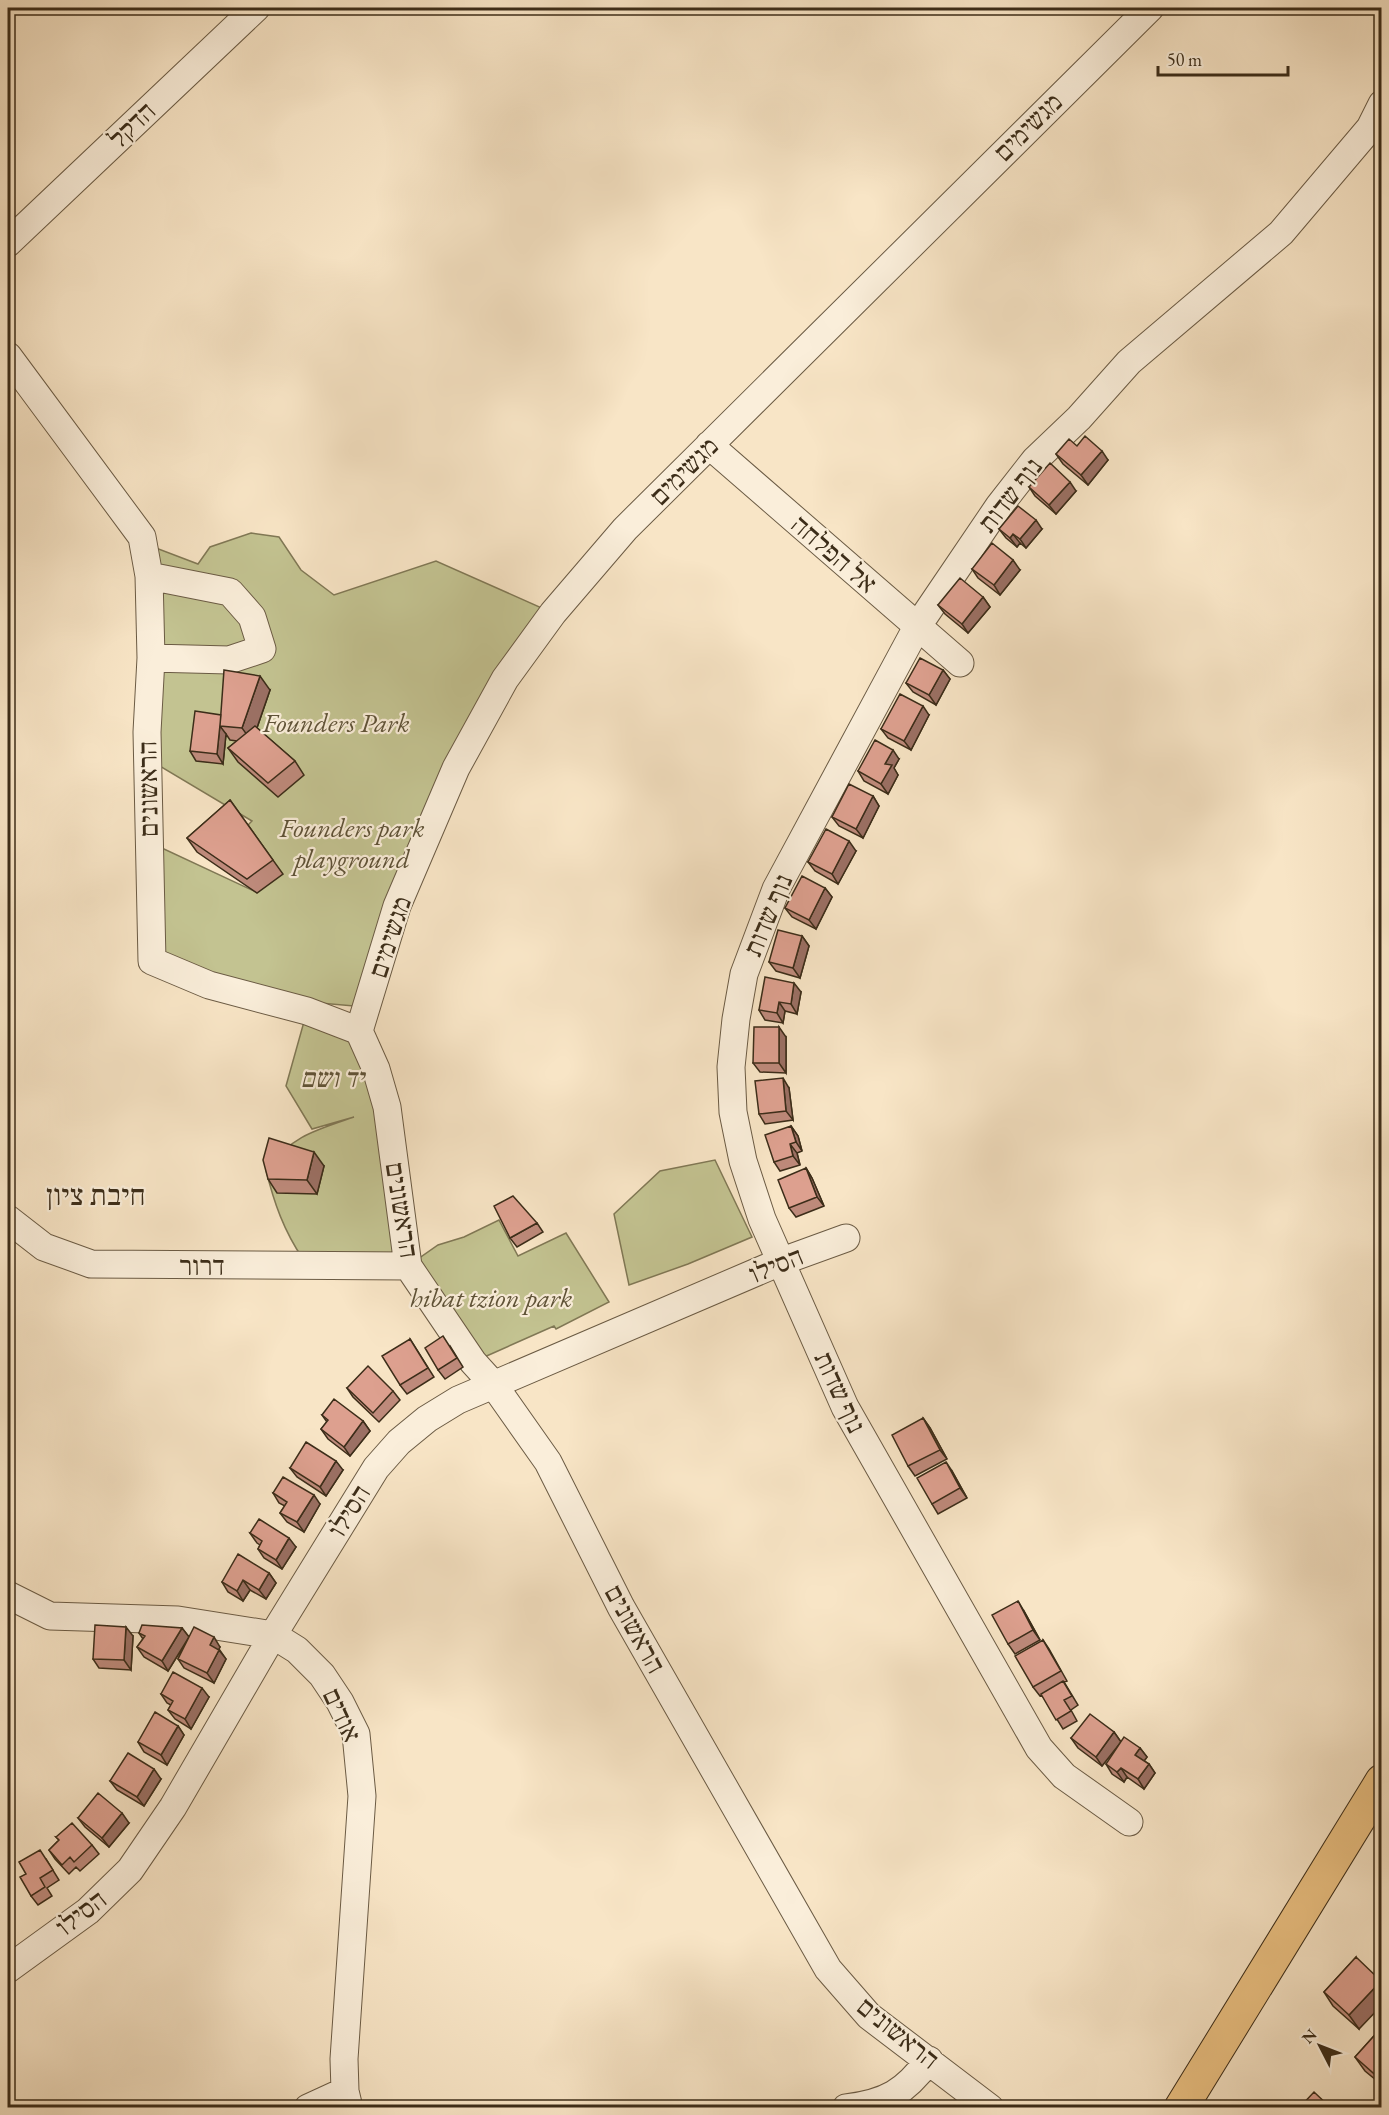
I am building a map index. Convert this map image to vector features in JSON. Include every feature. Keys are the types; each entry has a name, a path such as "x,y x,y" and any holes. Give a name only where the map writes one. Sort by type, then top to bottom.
{"main road":[{"path":"1181,2108 1382,1780"},
{"path":"1207,2108 1250,2033 1305,1908"}],"street":[{"name":"הדקל","path":"8,243 256,8"},
{"name":"מגשימים","path":"359,1031 398,906 456,768 505,679 553,613 625,529 1150,8"},
{"name":"נוף שדות","path":"1129,1821 1064,1776 1039,1748 845,1407 762,1219 743,1161 733,1112 731,1067 735,1019 744,974 776,889 917,627 999,506 1035,460 1079,418 1129,362 1281,233 1370,128 1382,104"},
{"name":"הראשונים","path":"8,356 142,537 150,576 151,658 147,732 152,961 210,985 307,1011 359,1031 376,1069 387,1107 408,1266 473,1362 493,1384 548,1462 621,1607 828,1969 869,2016 990,2108"},
{"name":"אל הפלחה","path":"710,444 960,663"},
{"path":"150,576 230,592 252,617 262,649 229,660 151,658"},
{"name":"דרור","path":"8,1219 44,1247 91,1264 408,1266"},
{"name":"הסילו","path":"8,1969 88,1911 130,1870 173,1807 273,1635 376,1468 399,1442 427,1419 458,1400 493,1384 780,1262 846,1238"},
{"name":"אודים","path":"8,1594 50,1616 178,1620 273,1635 297,1650 322,1675 356,1734 362,1796 344,2059 347,2099 308,2108"},
{"path":"846,2108 882,2102 913,2081 929,2060"}],"green space":[{"name":"Founders Park","path":"251,533 279,537 301,570 334,595 436,561 553,613 488,693 354,1006 250,997 152,961 149,842 256,892 282,874 248,825 252,821 148,759 143,543 198,564 210,547"},
{"name":"יד ושם","path":"307,1011 359,1031 387,1107 400,1266 303,1259 290,1238 276,1205 266,1170 275,1158 305,1136 354,1117 312,1129 286,1086"},
{"path":"715,1160 752,1237 688,1264 629,1285 614,1214 660,1171"},
{"name":"hibat tzion park","path":"499,1220 518,1256 566,1233 609,1302 556,1329 554,1326 473,1362 408,1266 438,1245 464,1237"}],"building":[{"path":"1085,436 1102,451 1081,475 1056,454 1069,439 1077,446"},
{"path":"1050,463 1070,482 1049,505 1029,487"},
{"path":"1018,506 1036,520 1020,539 1013,534 1010,538 999,529"},
{"path":"992,543 1013,560 994,585 972,569"},
{"path":"960,578 983,597 962,624 938,605"},
{"path":"920,658 943,670 929,695 906,683"},
{"path":"224,670 260,676 242,728 220,726"},
{"path":"900,694 923,706 904,741 881,729"},
{"path":"195,711 221,715 217,754 190,751"},
{"path":"255,726 295,761 268,783 228,748"},
{"path":"875,740 893,750 885,764 892,765 881,784 858,771"},
{"path":"849,784 873,796 856,829 832,817"},
{"path":"230,800 273,860 247,879 187,838"},
{"path":"826,829 849,841 832,874 808,862"},
{"path":"802,876 825,888 809,920 785,908"},
{"path":"778,930 802,936 793,968 769,962"},
{"path":"765,977 794,983 791,1004 779,1002 777,1013 759,1010"},
{"path":"754,1027 779,1027 779,1063 753,1063"},
{"path":"783,1078 786,1111 759,1114 755,1081"},
{"path":"791,1126 796,1142 790,1144 793,1156 774,1162 765,1135"},
{"path":"269,1138 314,1152 307,1180 268,1179 263,1160"},
{"path":"806,1168 817,1197 789,1208 778,1180"},
{"path":"513,1196 537,1223 510,1238 494,1206"},
{"path":"443,1336 457,1358 438,1370 425,1348"},
{"path":"410,1339 428,1368 400,1385 382,1356"},
{"path":"368,1366 393,1391 373,1413 347,1388"},
{"path":"334,1399 363,1421 344,1447 321,1429 328,1420 322,1415"},
{"path":"923,1418 940,1450 908,1466 892,1435"},
{"path":"306,1442 336,1461 320,1487 290,1468"},
{"path":"946,1462 960,1488 932,1504 917,1478"},
{"path":"283,1477 314,1495 297,1522 280,1513 287,1502 273,1493"},
{"path":"259,1519 289,1538 276,1560 258,1549 262,1541 250,1533"},
{"path":"238,1554 269,1573 259,1590 243,1580 237,1591 222,1582"},
{"path":"1018,1601 1033,1630 1008,1644 992,1615"},
{"path":"95,1625 126,1627 124,1660 93,1659"},
{"path":"142,1625 182,1628 162,1661 137,1647 145,1636 139,1633"},
{"path":"194,1627 214,1637 210,1645 219,1650 207,1673 178,1659"},
{"path":"1043,1640 1061,1671 1033,1687 1015,1656"},
{"path":"173,1672 202,1688 185,1719 168,1710 173,1701 161,1694"},
{"path":"1063,1681 1072,1696 1064,1700 1071,1711 1056,1720 1041,1694"},
{"path":"155,1712 178,1726 161,1755 138,1742"},
{"path":"1090,1714 1114,1732 1096,1757 1071,1738"},
{"path":"1124,1737 1140,1748 1135,1755 1149,1764 1138,1779 1121,1768 1117,1772 1106,1764"},
{"path":"128,1753 154,1769 137,1797 110,1781"},
{"path":"98,1793 122,1813 102,1838 78,1818"},
{"path":"72,1823 92,1845 74,1862 70,1857 62,1865 49,1850 59,1840 56,1837"},
{"path":"40,1850 53,1870 40,1878 45,1887 31,1896 20,1877 26,1874 19,1862"},
{"path":"1356,1957 1381,1981 1349,2015 1324,1992"},
{"path":"1382,2027 1382,2078 1380,2079 1355,2057"},
{"path":"1314,2092 1331,2108 1299,2108"}],"district":[{"name":"חיבת ציון","path":"96,1195"}],"park label":[{"name":"Founders park playground","path":"352,844"}]}
